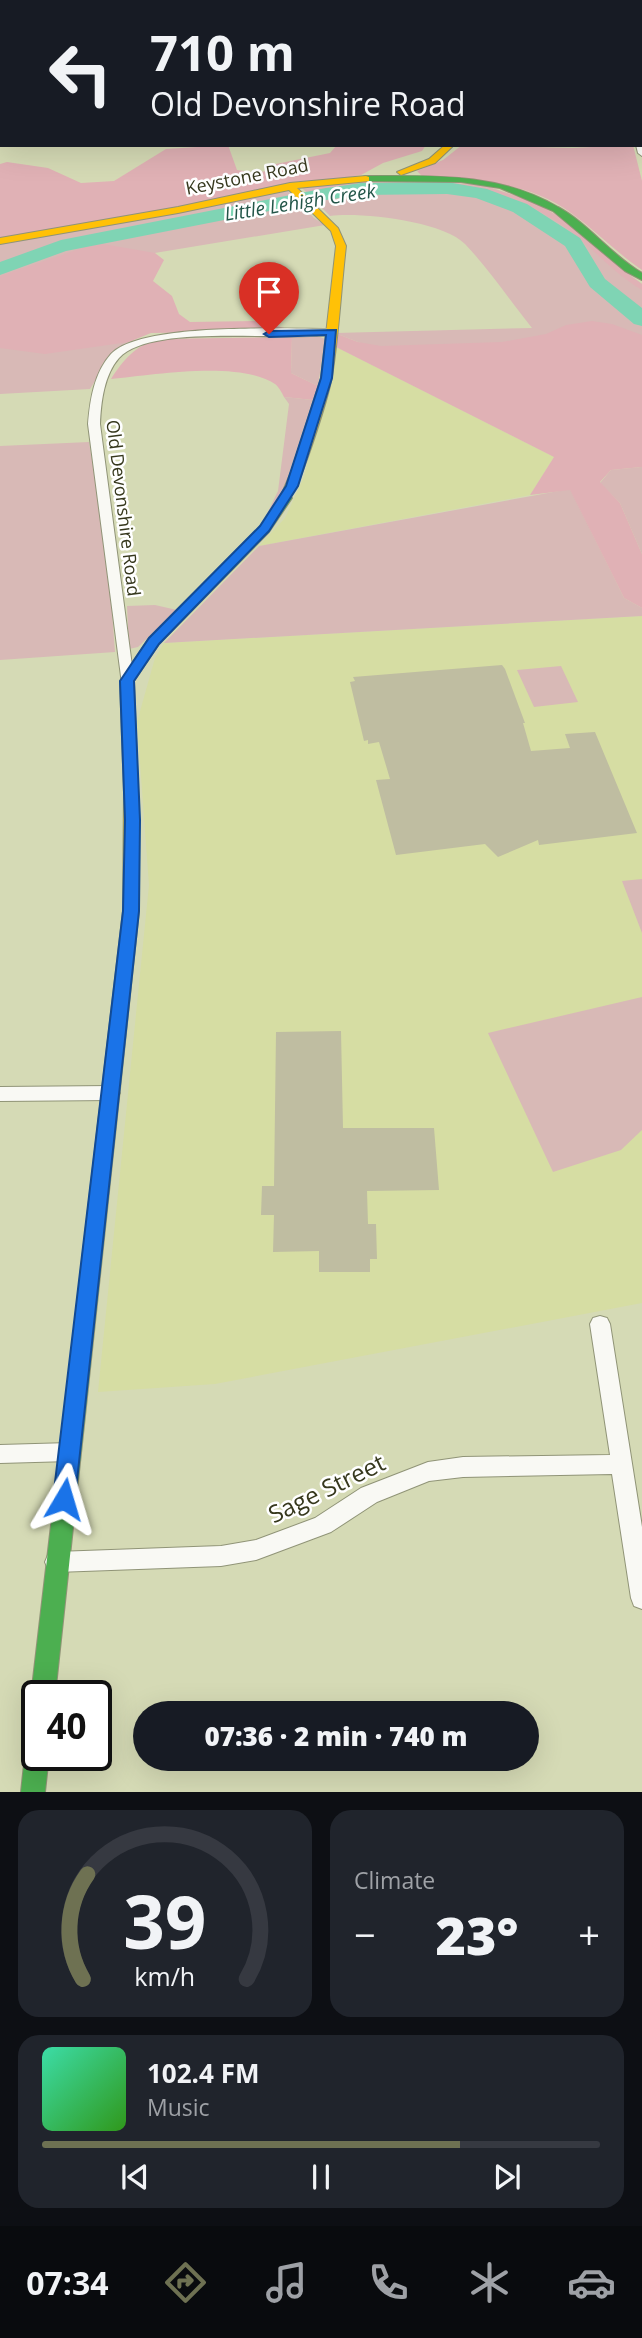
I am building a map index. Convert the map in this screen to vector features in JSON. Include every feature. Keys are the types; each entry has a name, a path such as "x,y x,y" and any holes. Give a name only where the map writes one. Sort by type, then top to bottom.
{"street":[{"path":"362,179 391,175 421,166 441,155 448,147"},
{"name":"Keystone Road","path":"0,241 293,188 362,179 461,180 482,182 520,192 565,215 642,277"},
{"path":"45,1680 127,960 132,888 127,681 154,641 265,529 285,500 295,479 326,378 341,246 335,230 293,188"},
{"name":"Old Devonshire Road","path":"127,681 93,424 99,390 110,365 123,349 153,338 332,332"},
{"path":"0,1094 111,1093"},
{"path":"600,1324 642,1598"},
{"path":"0,1454 70,1452"},
{"name":"Sage Street","path":"56,1562 221,1556 256,1550 323,1525 378,1491 428,1472 463,1466 621,1464"},
{"path":"33,1792 35,1771"}],"shaded area":[{"path":"229,147 237,170 256,173 271,170 271,165 330,153 335,147 425,147 422,151 383,163 361,175 0,239 0,164 7,162 48,168 81,183 114,181 166,149"},
{"path":"459,147 634,147 642,181 642,270 571,213 537,194 500,184 422,176 417,171 443,160"},
{"path":"409,180 478,186 541,206 580,232 642,284 642,290 620,275 559,223 496,194 436,183 374,185 306,192 344,182"},
{"path":"356,181 481,184 536,203 642,284 642,453 335,333 532,328 491,274 465,244 454,236 439,229 401,220 361,215 330,216 301,187"},
{"path":"288,191 314,218 325,225 100,262 129,342 110,357 90,389 0,394 0,244"},
{"path":"97,243 155,253 164,260 153,281 172,296 179,314 190,322 261,321 294,331 151,333 129,342 45,354 0,348 0,276"},
{"path":"592,321 612,324 642,335 642,467 611,470 600,482 620,503 642,554 642,608 624,598 570,490 530,495 554,457 334,346 335,333 358,342 381,346 502,342 546,334 566,325"},
{"path":"313,334 325,339 318,386 291,373 292,337"},
{"path":"292,337 291,373 318,386 313,400 284,397 275,384 240,373 171,372 111,379 131,354 158,339"},
{"path":"334,346 554,457 530,495 259,546 285,518 304,477 327,387"},
{"path":"284,397 313,400 284,489 265,518 278,491 289,404"},
{"path":"89,442 108,557 115,652 0,660 0,446"},
{"path":"642,467 642,554 620,503 600,483 611,470"},
{"path":"570,489 624,598 642,608 642,616 164,643 259,546"},
{"path":"155,605 177,610 138,647 129,649 127,606"},
{"path":"642,616 642,1303 215,1384 98,1392 149,885 137,722 155,658 164,643"},
{"path":"561,666 578,702 534,707 517,670"},
{"path":"642,879 642,933 622,881"},
{"path":"642,997 642,1130 621,1150 553,1172 488,1033"}],"building":[{"path":"502,665 525,723 531,751 570,748 565,734 595,732 637,833 539,845 538,840 498,857 485,844 396,855 376,780 390,779 379,742 368,744 368,740 364,741 350,682 355,681 353,677"},
{"path":"341,1031 343,1128 434,1128 439,1190 367,1191 368,1224 376,1224 377,1259 370,1259 370,1272 319,1272 319,1251 273,1252 274,1215 261,1215 262,1186 274,1186 276,1032"}],"waterway":[{"name":"Little Lehigh Creek","path":"0,269 61,246 326,194 361,189 447,188 480,193 520,208 573,242 597,283 642,319"}],"traffic: fast":[{"path":"366,179 461,179 502,186 556,209 628,269 642,277"},
{"path":"131,792 127,681 154,641 265,529 286,498"},
{"path":"45,1680 110,1098"},
{"path":"33,1792 35,1771"}],"traffic: slow":[{"path":"401,172 432,161 448,147"},
{"path":"0,241 178,210 304,184 366,179"},
{"path":"286,498 297,472 326,378 341,246 335,230 290,186"},
{"path":"110,1098 131,911 131,792"}],"route":[{"path":"64,1499 92,1273 131,911 133,864 127,681 154,641 265,529 292,486 326,378 332,332 269,334"}]}
